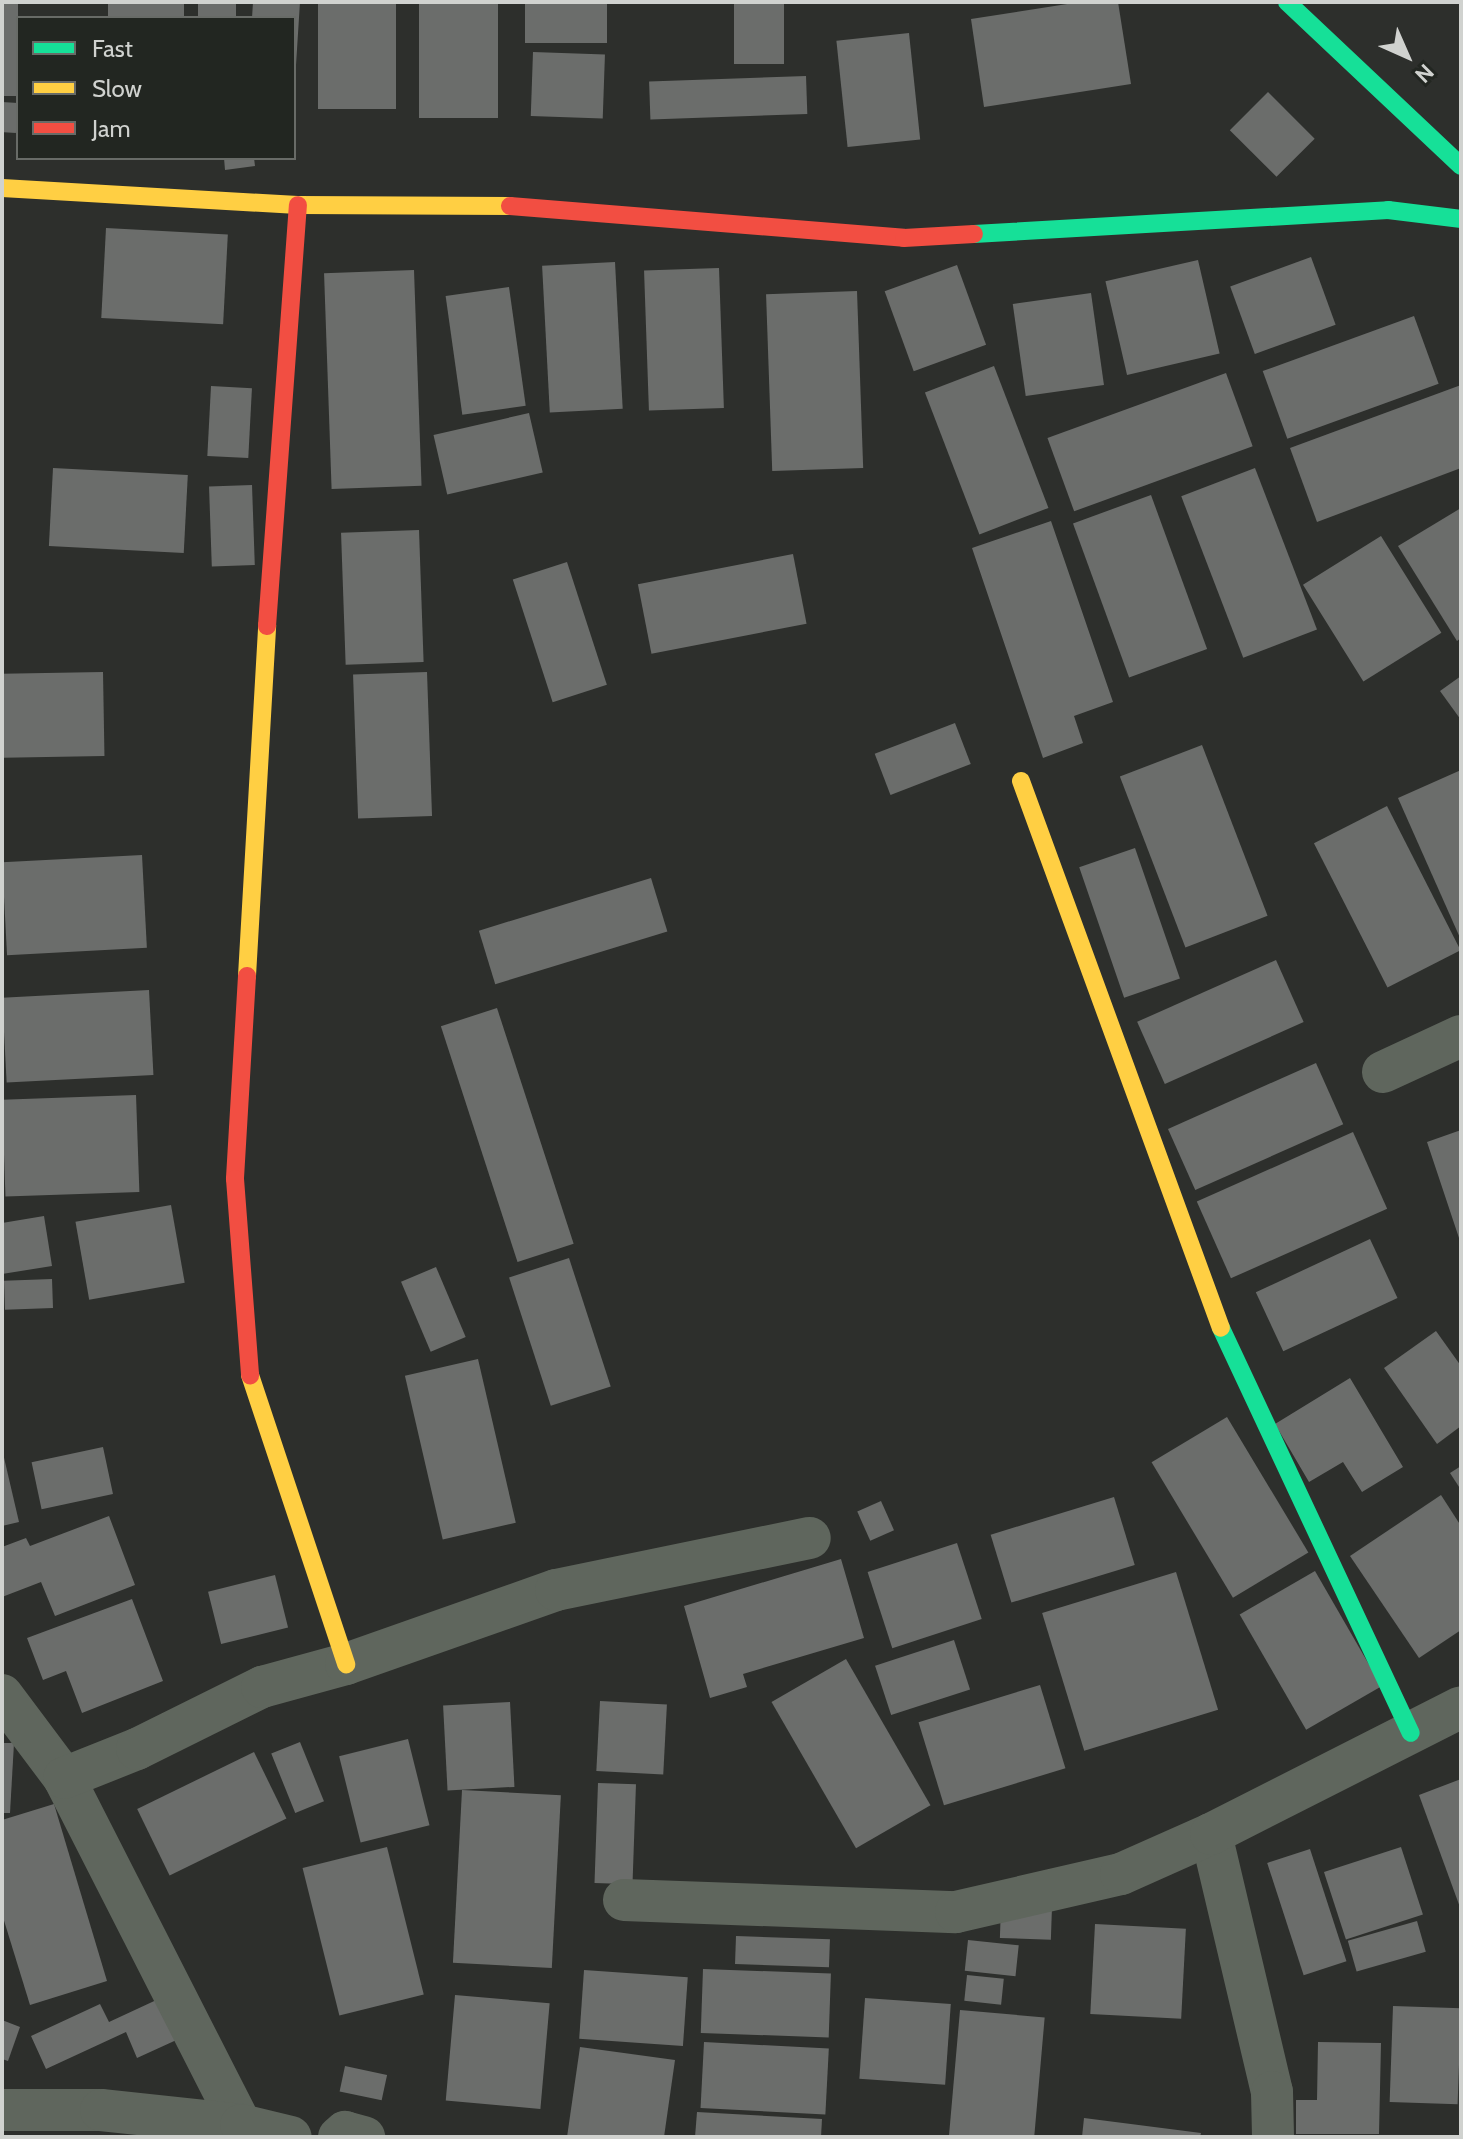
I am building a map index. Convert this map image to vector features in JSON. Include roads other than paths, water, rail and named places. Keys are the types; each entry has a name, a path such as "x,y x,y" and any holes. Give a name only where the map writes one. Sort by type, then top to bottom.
{"street":[{"path":"1287,2 1461,166"},
{"path":"2,188 298,205 507,206 904,238 1388,210 1461,219"},
{"path":"298,205 266,638 235,1179 249,1371 346,1664"},
{"path":"1021,781 1235,1364 1411,1733"},
{"path":"1383,1072 1461,1036"},
{"path":"64,1778 137,1749 262,1687 346,1664 556,1590 810,1538"},
{"path":"2,1695 64,1778 241,2125"},
{"path":"624,1900 956,1912 1121,1874 1211,1834 1461,1707"},
{"path":"1211,1834 1272,2092 1273,2137"},
{"path":"2,2110 101,2110 241,2125 291,2137"},
{"path":"339,2137 345,2132 364,2137"}]}
